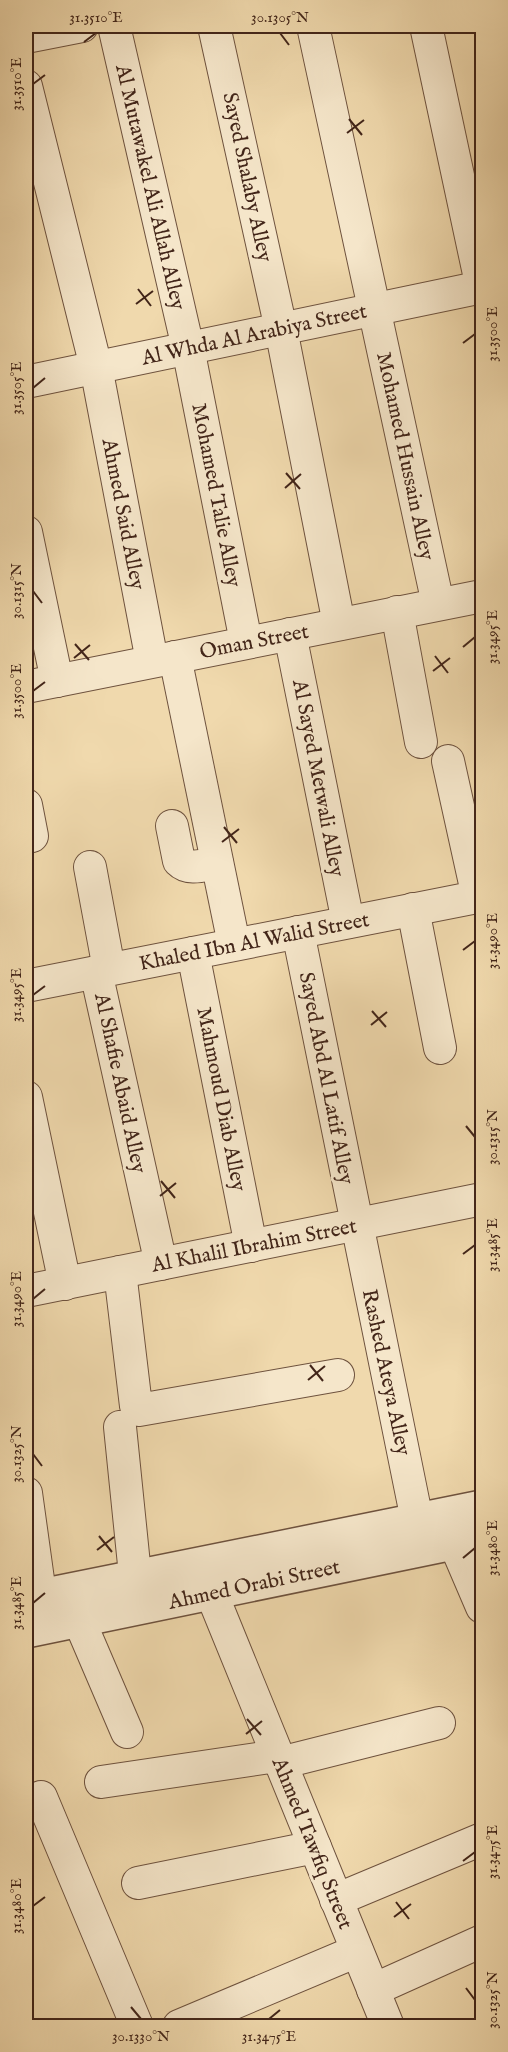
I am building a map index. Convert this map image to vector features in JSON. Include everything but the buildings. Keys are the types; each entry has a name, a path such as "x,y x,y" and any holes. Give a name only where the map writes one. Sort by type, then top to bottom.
{"street":[{"path":"26,38 81,26"},
{"name":"Al Mutawakel Ali Allah Alley","path":"114,26 188,348"},
{"name":"Sayed Shalaby Alley","path":"214,26 281,329 339,624"},
{"name":"Mohamed Hussain Alley","path":"312,26 438,604"},
{"path":"426,26 482,287"},
{"path":"26,86 96,367"},
{"name":"Al Whda Al Arabiya Street","path":"26,382 482,287"},
{"name":"Mohamed Talie Alley","path":"188,348 246,642"},
{"name":"Ahmed Said Alley","path":"96,367 164,659 217,863 234,944"},
{"path":"26,532 57,681"},
{"name":"Oman Street","path":"26,687 483,596"},
{"path":"397,612 421,742"},
{"name":"Al Sayed Metwali Alley","path":"290,634 348,922"},
{"path":"448,760 480,896"},
{"path":"26,805 32,836"},
{"path":"172,826 179,861 182,864 188,867 217,863"},
{"name":"Al Shafie Abaid Alley","path":"90,867 103,971 161,1264"},
{"name":"Khaled Ibn Al Walid Street","path":"26,986 480,896"},
{"path":"413,909 440,1048"},
{"name":"Sayed Abd Al Latif Alley","path":"298,932 357,1224"},
{"name":"Mahmoud Diab Alley","path":"194,953 251,1246"},
{"path":"26,1097 65,1284"},
{"name":"Al Khalil Ibrahim Street","path":"26,1292 483,1199"},
{"name":"Rashed Ateya Alley","path":"357,1224 417,1521"},
{"path":"120,1272 136,1406 139,1410 338,1376"},
{"path":"120,1427 137,1593"},
{"path":"26,1493 34,1613"},
{"name":"Ahmed Orabi Street","path":"34,1613 137,1593 417,1521 483,1508"},
{"path":"469,1540 483,1607"},
{"name":"Ahmed Orabi Street","path":"34,1613 79,1620 137,1593 211,1592 469,1540"},
{"name":"Ahmed Tawfiq Street","path":"211,1592 388,2026"},
{"path":"79,1620 127,1732"},
{"path":"101,1782 279,1760 439,1723"},
{"path":"41,1797 137,2026"},
{"path":"336,1900 483,1839"},
{"path":"138,1883 315,1847"},
{"path":"373,1990 483,1941"},
{"path":"179,2026 357,1951"}]}
